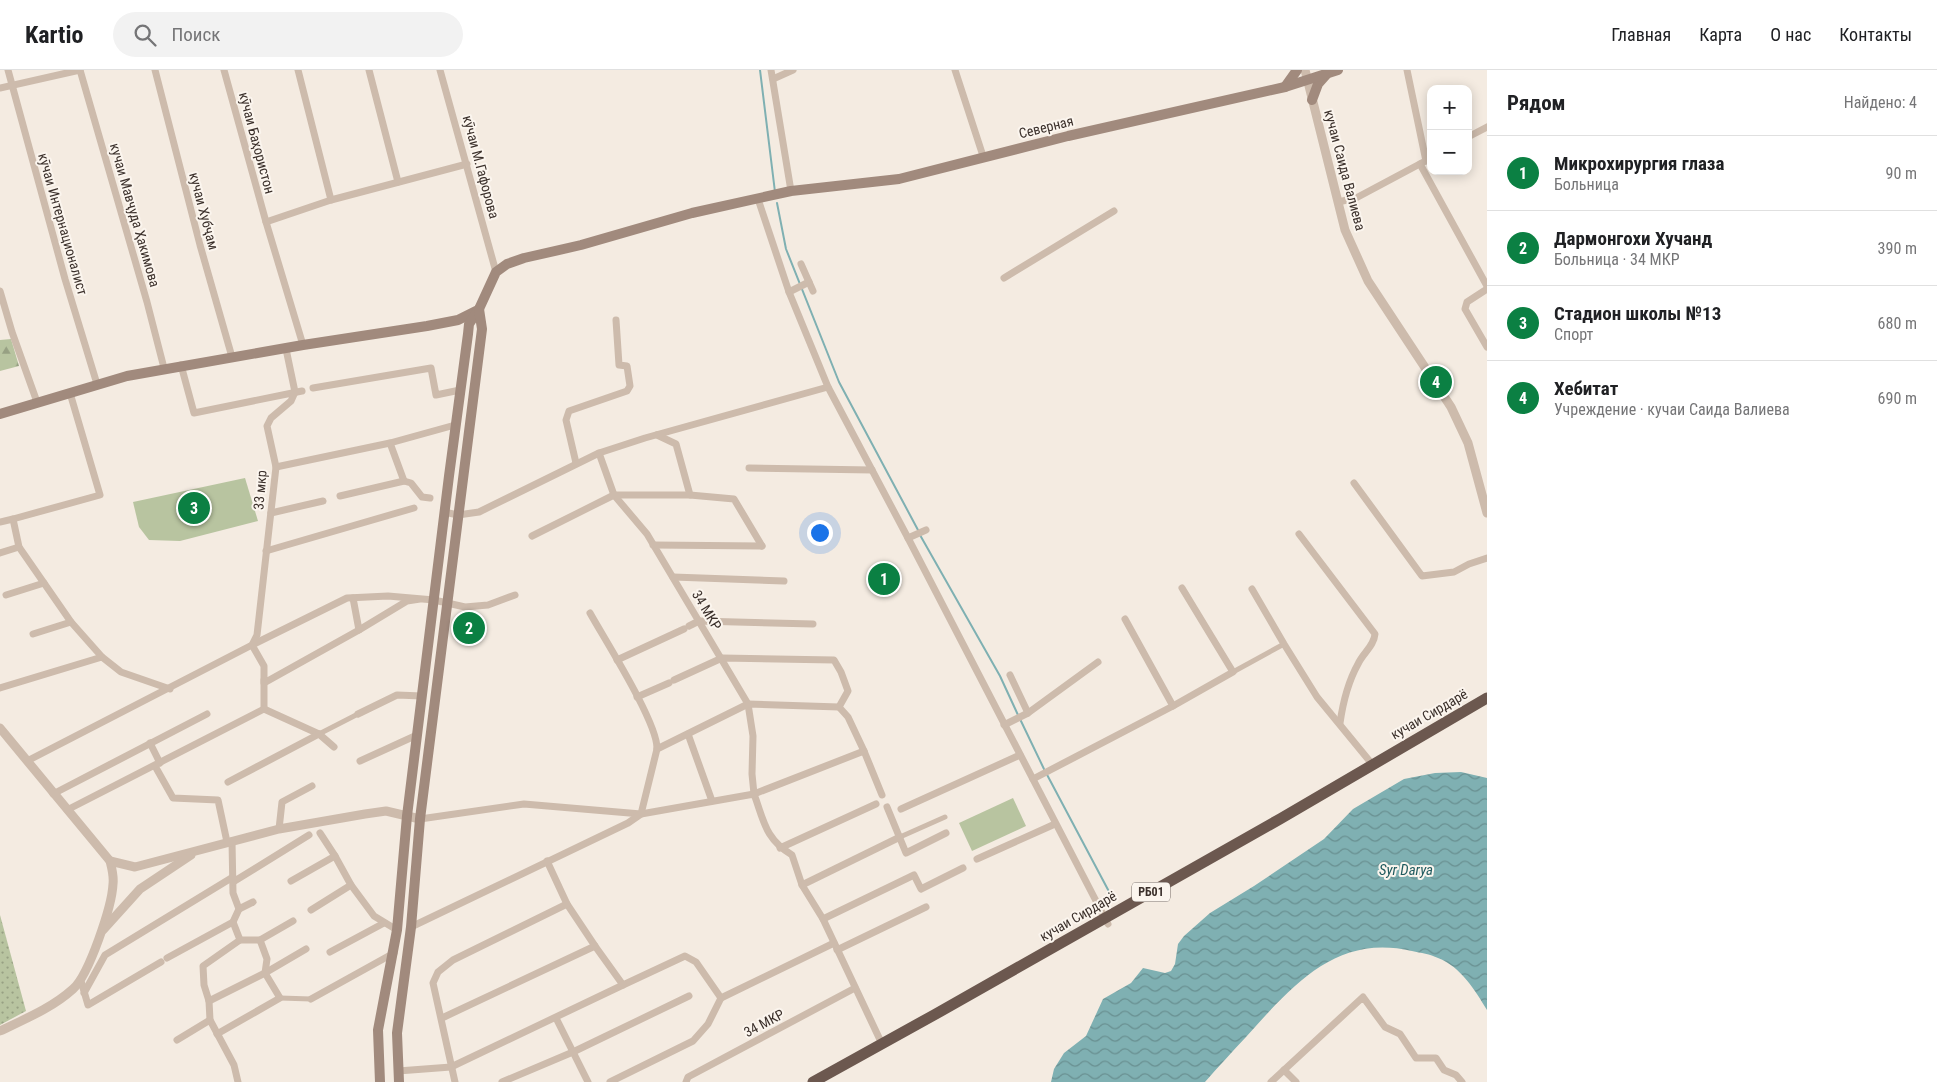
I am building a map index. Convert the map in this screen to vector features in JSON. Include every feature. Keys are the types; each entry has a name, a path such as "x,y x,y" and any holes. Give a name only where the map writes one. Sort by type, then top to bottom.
{"highway":[{"name":"кучаи Сирдарё","path":"1374,767 1487,698"},
{"name":"РБ01","path":"827,1082 1487,704"},
{"name":"кучаи Сирдарё","path":"813,1082 1106,921"}],"main road":[{"path":"1285,87 1297,70"},
{"path":"1312,100 1318,84 1333,72"},
{"name":"Северная","path":"496,272 507,264 524,258 581,245 692,213 791,191 899,179 984,156 1285,87 1307,75 1333,72"},
{"path":"377,1081 378,1030 397,930 407,816 464,360 470,324 496,272"},
{"path":"0,414 126,376 181,365 458,320 479,309"},
{"path":"398,1077 397,1033 411,927 420,819 482,329 479,309"},
{"path":"458,320 467,328 468,334"},
{"path":"464,360 478,362"}],"street":[{"name":"кӯчаи Интернационалист","path":"8,70 62,270 97,384"},
{"path":"0,88 80,70"},
{"name":"кучаи Мавҷуда Ҳакимова","path":"80,70 147,302 164,368"},
{"name":"кучаи Хубҷам","path":"155,70 200,246 232,357"},
{"name":"кӯчаи Баҳористон","path":"224,70 266,222 303,345"},
{"path":"298,70 331,200"},
{"path":"370,70 398,182"},
{"name":"кӯчаи М.Гафорова","path":"440,70 496,272"},
{"path":"771,70 791,191"},
{"path":"773,79 793,70"},
{"path":"955,70 984,156"},
{"path":"1407,70 1425,161 1487,287 1465,305 1465,309 1487,347"},
{"name":"кучаи Саида Валиева","path":"1307,75 1345,230 1368,280 1452,407 1468,443 1486,502 1487,513"},
{"path":"1472,135 1487,127"},
{"path":"1338,202 1356,198 1425,161"},
{"path":"266,222 331,200 467,164"},
{"path":"758,199 789,292 828,387 1106,921"},
{"path":"1004,278 1114,211"},
{"path":"801,264 804,285 813,291"},
{"path":"789,292 804,285"},
{"path":"0,291 12,332 37,402"},
{"path":"576,463 566,420 569,411 627,391 630,386 627,366 619,365 616,320"},
{"path":"181,365 194,414 299,391 286,349"},
{"path":"313,388 431,368 436,394 460,390"},
{"path":"444,512 458,514 479,512 598,453 657,434 828,387"},
{"name":"33 мкр","path":"252,645 258,635 276,468 267,426 271,418 291,401 299,391"},
{"path":"0,522 100,495 70,393"},
{"path":"276,468 390,444 455,425"},
{"path":"657,434 676,444 690,495"},
{"path":"390,444 404,481"},
{"name":"34 МКР","path":"598,453 614,495 647,534 748,704"},
{"path":"749,468 872,470"},
{"path":"340,496 404,481 411,482 422,497 430,498"},
{"path":"1354,483 1422,576 1454,572 1469,564 1487,558"},
{"path":"532,536 614,495 690,495 734,499 762,546 653,545"},
{"path":"271,513 323,501"},
{"path":"266,551 414,508"},
{"path":"12,519 20,547 71,622 102,657 121,672 170,689"},
{"path":"908,538 926,530"},
{"path":"1299,534 1375,634 1373,643 1363,654 1357,665 1343,702 1340,723"},
{"path":"0,553 20,547"},
{"path":"673,578 784,580"},
{"path":"6,595 44,583"},
{"path":"1182,588 1233,672"},
{"path":"1252,589 1318,697 1374,767"},
{"path":"264,683 359,630 406,601 434,600 465,608 488,605 515,595"},
{"path":"27,761 347,598 388,596 420,600"},
{"path":"353,598 359,630"},
{"path":"411,927 628,823 641,814 657,740 637,697 590,614"},
{"path":"1125,619 1172,706"},
{"path":"617,660 699,621 813,624"},
{"path":"32,634 71,622"},
{"path":"1032,779 1172,706 1284,644"},
{"path":"252,645 264,666 264,709"},
{"path":"0,688 102,657"},
{"path":"637,697 722,658 834,660 848,691 839,707"},
{"path":"1004,725 1028,713 1098,662"},
{"path":"1010,675 1028,713"},
{"path":"228,782 397,695 422,696"},
{"path":"748,704 753,736 752,774 754,794 769,836 780,848 792,855 802,884 823,919 882,1044"},
{"path":"656,749 748,704 839,707 848,717 882,795"},
{"path":"264,709 319,734 334,747"},
{"path":"67,810 264,709"},
{"path":"54,794 207,714"},
{"path":"0,728 110,861 113,874 113,889 100,934 81,981 72,990 46,1008 0,1031"},
{"path":"688,734 712,801"},
{"path":"360,761 417,735"},
{"path":"150,743 173,798 218,800 229,842 233,893 239,909"},
{"path":"110,861 135,867 279,829 386,812 420,819 524,804 641,814 754,794 864,751"},
{"path":"946,833 906,853 889,811 901,809 1020,755"},
{"path":"279,829 282,802 312,786"},
{"path":"780,848 876,804"},
{"path":"802,884 945,817"},
{"path":"977,859 1055,824"},
{"path":"320,833 351,885 374,916 397,930"},
{"path":"84,993 105,955 309,835"},
{"path":"100,934 140,889 191,855 229,842"},
{"path":"291,881 335,856"},
{"path":"547,862 567,904 623,984"},
{"path":"823,919 914,875 921,888 963,868"},
{"path":"311,910 351,885"},
{"path":"81,981 88,1005 233,922 239,909 253,902"},
{"path":"455,1082 433,983 438,972 453,960 567,904"},
{"path":"610,1082 694,1041 708,1024 721,998 926,907"},
{"path":"238,1082 234,1066 210,1020 203,966 240,940 260,940 293,921"},
{"path":"233,922 240,940"},
{"path":"330,952 384,923"},
{"path":"260,940 267,959 265,973 280,998"},
{"path":"442,1018 595,946"},
{"path":"209,1001 265,973 306,949"},
{"path":"217,1034 280,998 311,999 394,953"},
{"path":"398,1077 451,1067 685,956 696,962 721,998"},
{"name":"34 МКР","path":"686,1082 688,1077 855,988"},
{"path":"502,1082 573,1052 689,996"},
{"path":"1271,1082 1363,997 1385,1027 1400,1034 1416,1058 1436,1058 1444,1070 1456,1075 1462,1082"},
{"path":"556,1018 588,1082"},
{"path":"177,1040 210,1020"},
{"path":"1284,1070 1296,1082"}],"green space":[{"path":"11,339 19,366 0,371 0,340"},
{"path":"245,478 258,521 180,541 149,540 139,527 133,502"},
{"path":"1013,798 1026,826 972,851 959,823"},
{"path":"0,915 26,1011 0,1025"}],"water":[{"name":"Syr Darya","path":"1461,772 1487,778 1487,1010 1460,973 1454,967 1438,958 1412,951 1385,947 1360,950 1338,957 1318,968 1299,983 1263,1018 1205,1082 1051,1082 1054,1069 1064,1053 1086,1036 1103,999 1131,983 1143,968 1165,973 1171,971 1175,964 1178,944 1184,936 1210,913 1324,839 1353,809 1404,779 1435,773"}],"waterway":[{"path":"760,70 775,192"},
{"path":"777,203 786,249 839,382 918,530"},
{"path":"920,535 1000,676 1018,715"},
{"path":"1020,719 1044,769 1114,901"}],"place":[{"name":"Хебитат","path":"1436,382"},
{"name":"Стадион школы №13","path":"194,508"},
{"name":"Микрохирургия глаза","path":"884,579"},
{"name":"Дармонгохи Хучанд","path":"469,628"}]}
